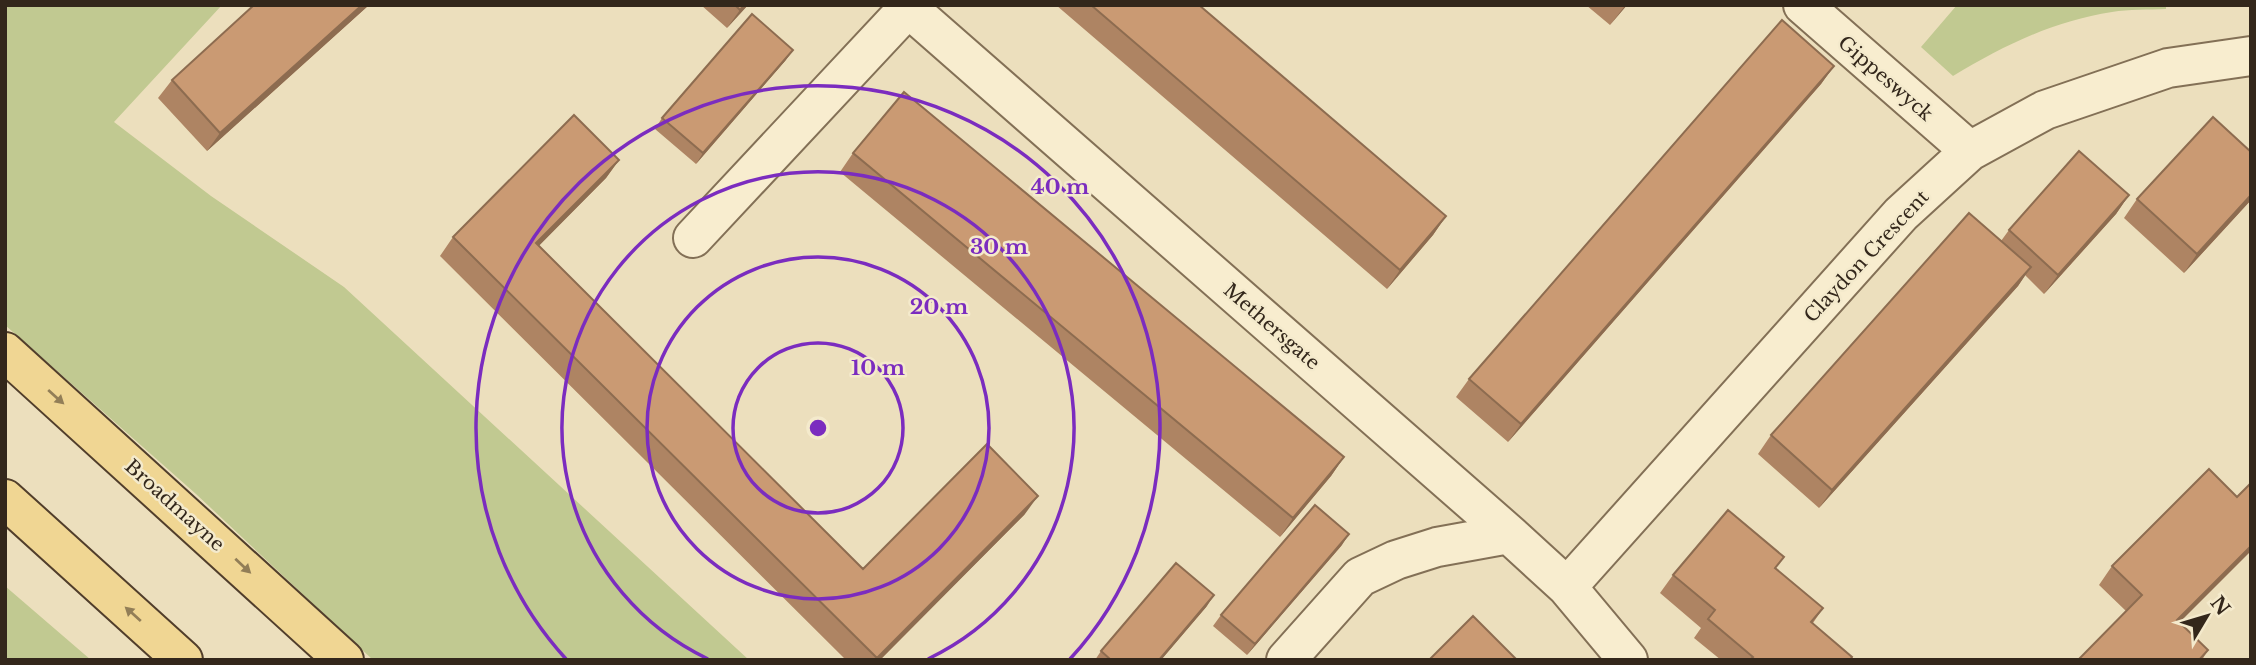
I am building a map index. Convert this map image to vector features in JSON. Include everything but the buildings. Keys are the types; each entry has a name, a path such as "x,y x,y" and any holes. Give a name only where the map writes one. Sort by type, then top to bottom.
{"main road":[{"name":"Broadmayne","path":"5,352 344,660"},
{"path":"5,499 183,660"}],"street":[{"name":"Gippeswyck","path":"1803,5 1970,152"},
{"path":"693,238 906,7"},
{"name":"Methersgate","path":"906,7 1567,587 1628,660"},
{"name":"Claydon Crescent","path":"1567,587 1900,214 1970,152 2045,110 2068,102 2168,68 2251,56"},
{"path":"1286,660 1360,577 1396,560 1437,547 1508,534"}],"green space":[{"path":"5,5 222,5 114,122 211,196 344,287 749,660 373,660 196,494 5,325"},
{"path":"1957,5 2166,5 2166,9 2118,11 2049,28 2010,45 1953,76 1921,47"},
{"path":"5,586 91,660 5,660"}]}
